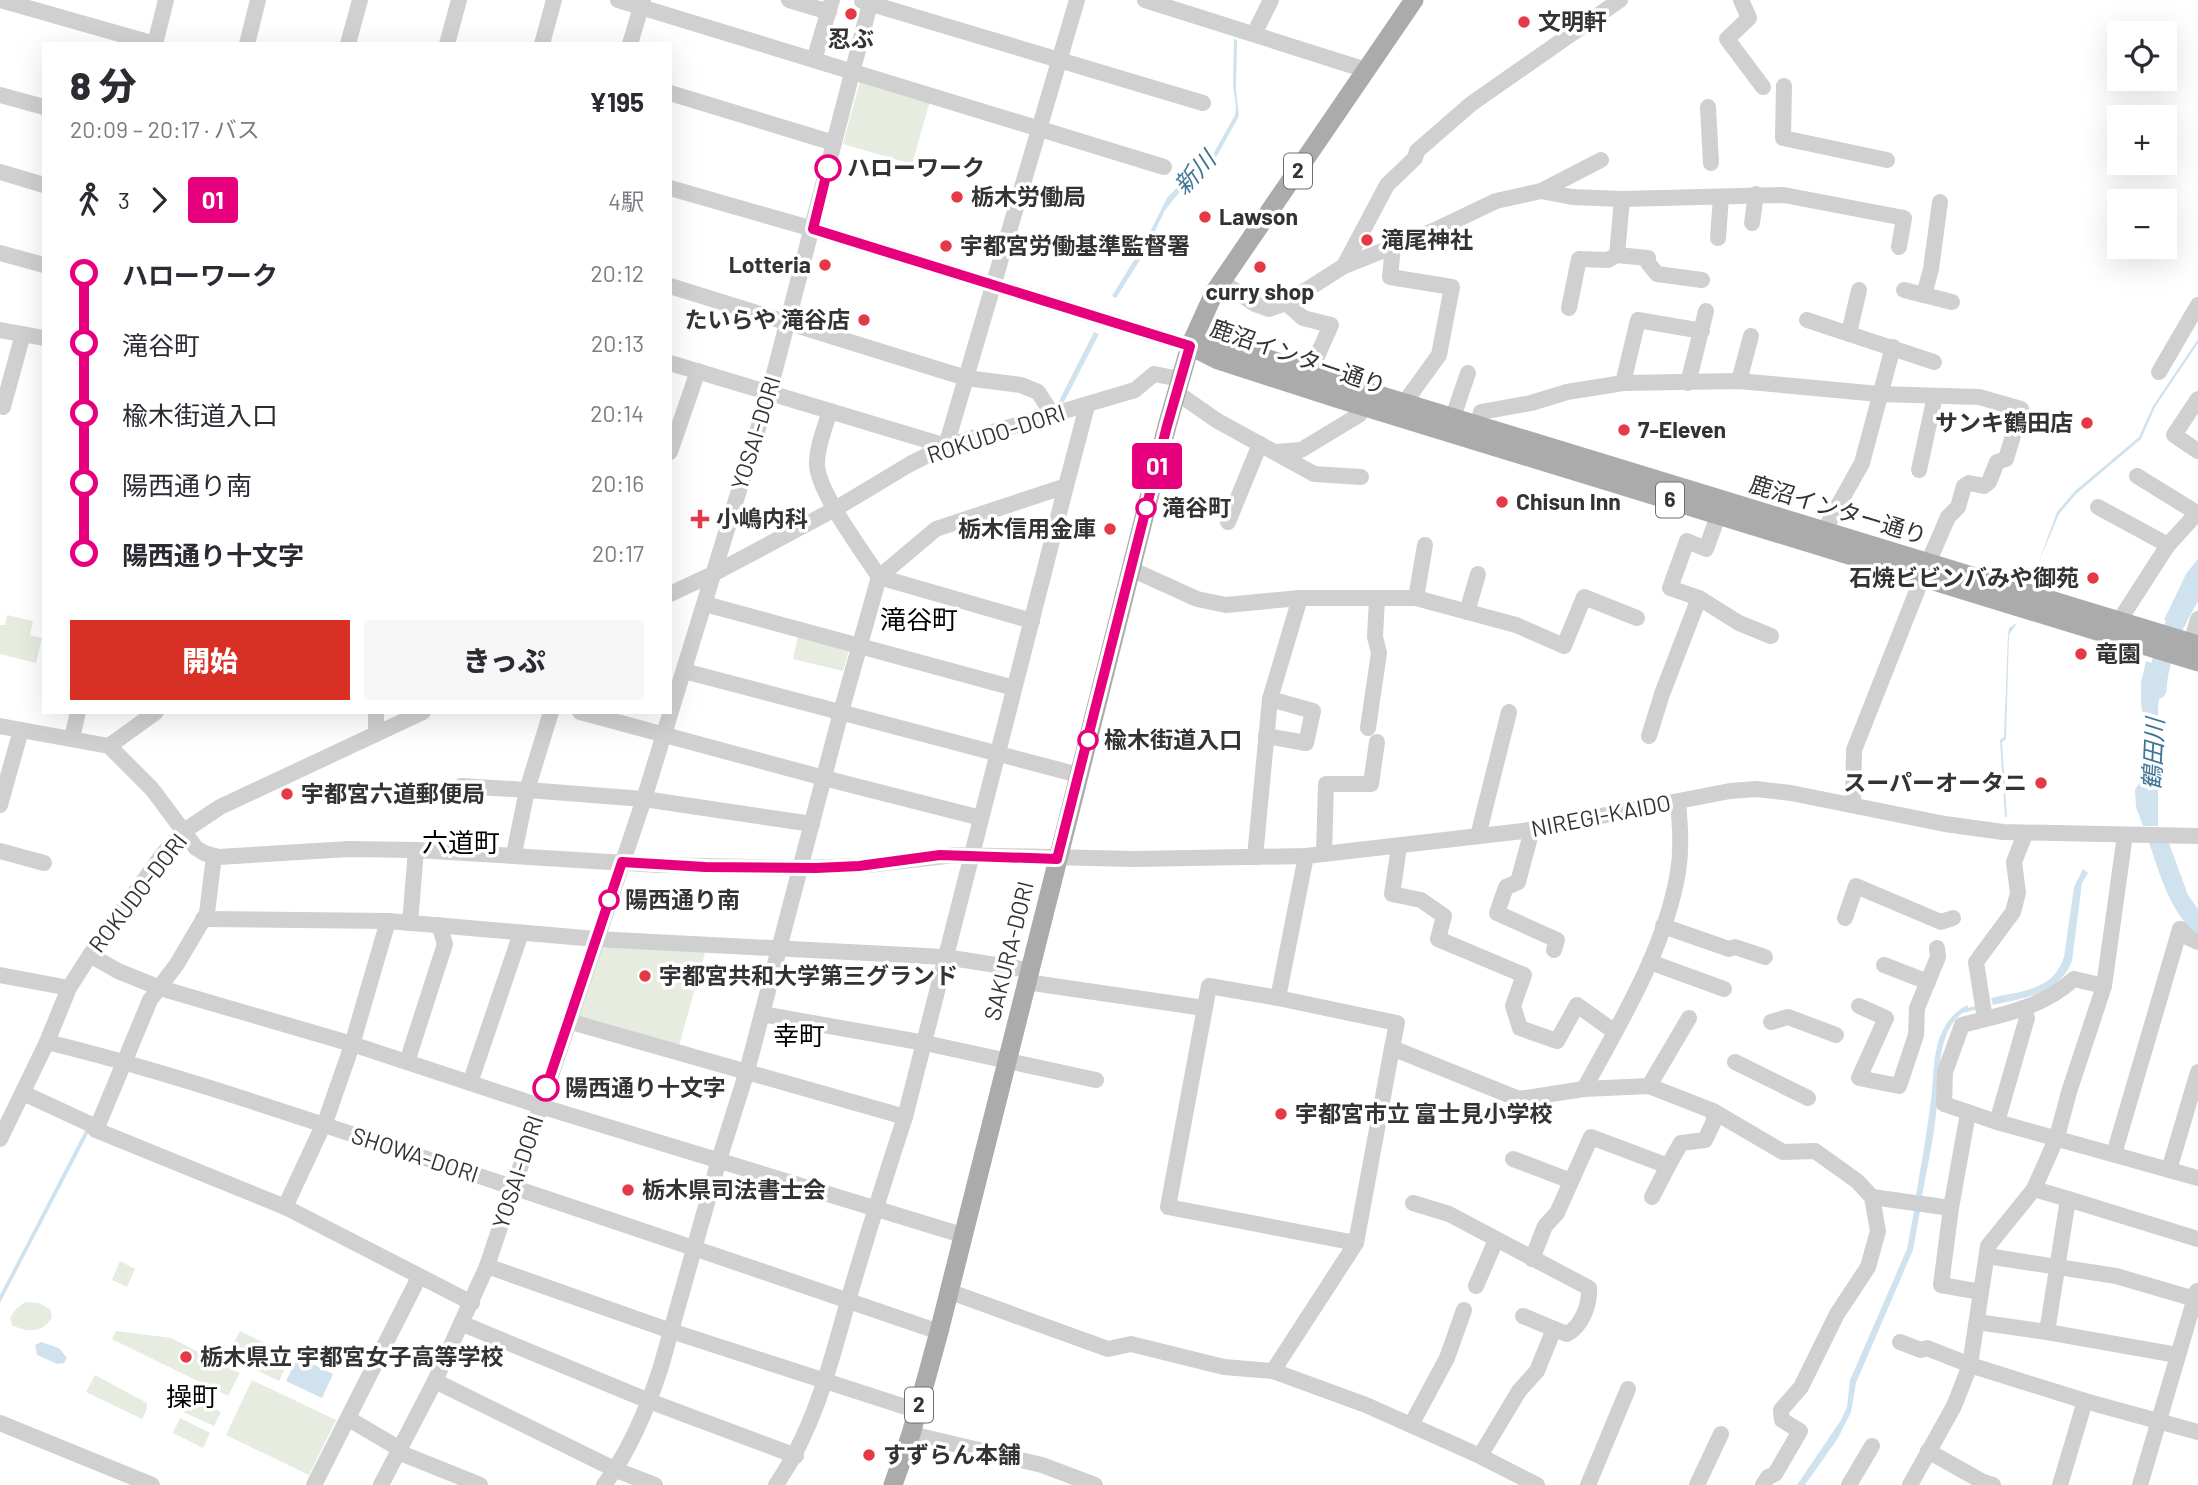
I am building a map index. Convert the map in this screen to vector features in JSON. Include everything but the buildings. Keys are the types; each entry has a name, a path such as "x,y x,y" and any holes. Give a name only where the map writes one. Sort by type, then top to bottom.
{"main road":[{"name":"2","path":"1190,346 1207,306 1222,281 1415,0"},
{"name":"鹿沼インター通り","path":"1190,346 1224,344 1478,424 1721,508 1824,531 1925,570 2119,621 2155,640"},
{"name":"鹿沼インター通り","path":"1190,346 1218,360 1327,395 1721,508 2155,640 2187,646 2198,662"},
{"name":"SAKURA-DORI","path":"893,1485 911,1434 940,1328 1057,859 1190,346"}],"street":[{"path":"0,0 148,42"},
{"path":"156,42 166,0"},
{"path":"248,42 258,0"},
{"path":"349,42 360,0"},
{"path":"448,42 459,0"},
{"path":"543,42 554,0"},
{"path":"618,0 642,3 675,17 1164,167"},
{"path":"675,17 680,0"},
{"path":"789,0 830,6 814,60"},
{"path":"672,364 946,446 1077,0"},
{"path":"1145,0 1172,4 1366,70"},
{"path":"1254,34 1271,0"},
{"path":"1344,266 1387,185 1415,158 1417,151 1471,104 1620,0"},
{"path":"1741,0 1749,18 1727,39 1763,87"},
{"path":"867,1 1203,103"},
{"name":"YOSAI-DORI","path":"672,707 769,393 813,229 867,1"},
{"path":"631,42 642,3"},
{"path":"1784,86 1783,138 1887,160"},
{"path":"672,94 834,143"},
{"path":"0,95 42,106"},
{"path":"1708,107 1711,163"},
{"path":"1222,281 1260,307 1269,309 1286,303 1344,266 1496,201 1541,191 1601,160"},
{"path":"0,172 42,184"},
{"path":"672,189 813,229 1190,346"},
{"path":"1541,191 1572,197 1622,199 1784,195 1905,218 1899,247"},
{"path":"1752,223 1756,194"},
{"path":"1718,238 1721,197"},
{"path":"1617,254 1622,199"},
{"path":"1924,295 1931,269 1940,202"},
{"path":"1393,247 1390,277 1452,287 1439,355 1405,402"},
{"path":"0,253 42,264"},
{"path":"1570,308 1579,259 1608,260 1617,254 1648,258 1648,263 1657,274 1702,280"},
{"path":"672,287 966,378 1021,385 1038,392 1058,414"},
{"path":"1849,333 1859,290"},
{"path":"1904,290 1952,302"},
{"path":"1286,303 1303,318 1331,325 1310,372"},
{"path":"2159,372 2198,305"},
{"path":"1688,383 1706,312"},
{"path":"1623,383 1638,320 1702,331"},
{"path":"1807,320 1934,362"},
{"path":"0,330 42,338"},
{"path":"0,407 3,407 23,334"},
{"path":"1739,381 1751,336"},
{"path":"1824,531 1862,463 1893,347"},
{"path":"672,446 698,371"},
{"path":"1453,417 1468,373"},
{"name":"ROKUDO-DORI","path":"672,593 835,509 910,464 946,446 1135,390 1154,374 1178,386"},
{"path":"1478,424 1481,412 1531,404 1567,392 1623,383 1739,381 1879,394 1979,397 2021,409 2006,459 1997,463 1989,482 1984,486 1969,483 1964,486 1958,507 1948,517 1925,570 1854,750 1853,805"},
{"path":"1178,386 1216,420 1314,474 1362,477"},
{"path":"1919,470 1935,396"},
{"path":"2198,400 2174,435 2198,451"},
{"path":"776,1485 796,1456 827,1380 875,1209 905,1117 1087,406"},
{"path":"830,411 817,463 818,475 835,509 879,577 1032,621"},
{"path":"1275,452 1301,450 1359,415"},
{"path":"1228,522 1259,444"},
{"path":"2119,621 2168,545 2197,513 2137,476"},
{"path":"604,1485 616,1470 649,1401 671,1331 747,1071 858,647 879,577 936,529 1066,486"},
{"path":"2098,507 2168,545"},
{"path":"1721,508 1706,549 1687,541 1670,588 1699,598 1739,623 1771,636"},
{"path":"1416,598 1425,545"},
{"path":"1131,569 1197,599 1226,605 1300,598 1416,598 1516,625 1564,646 1584,597 1637,618"},
{"path":"1467,612 1478,574"},
{"path":"1255,857 1270,699 1300,598"},
{"path":"1324,854 1326,784 1371,784 1379,653 1375,637 1377,598"},
{"path":"1649,736 1699,598"},
{"path":"705,604 1014,688"},
{"path":"2187,646 2198,619"},
{"path":"684,671 1079,775"},
{"path":"1266,736 1306,743 1313,711 1270,699"},
{"path":"1478,836 1509,712"},
{"path":"72,738 78,714"},
{"path":"109,747 153,714"},
{"path":"376,714 376,734"},
{"name":"ROKUDO-DORI","path":"0,1139 49,1037 69,988 90,954 163,854 184,831 220,807 419,714"},
{"path":"514,854 527,790 550,714"},
{"path":"588,714 981,818"},
{"name":"YOSAI-DORI","path":"381,1485 463,1324 487,1266 644,799 670,714"},
{"path":"0,726 109,747 152,789 196,848 214,856 207,913 150,1000 96,1130"},
{"path":"0,805 21,730"},
{"path":"461,786 644,799 812,824"},
{"name":"NIREGI-KAIDO","path":"214,856 349,849 416,850 705,867 800,868 859,866 940,855 1057,859 1306,856 1532,830 1730,791 1756,789 1791,793 1945,824 2025,834 2198,836"},
{"path":"1584,1089 1650,962 1663,926 1678,872 1681,841 1678,802"},
{"path":"1532,830 1518,882 1506,887 1497,913 1557,940 1555,950"},
{"path":"1985,1019 1976,961 2013,912 2018,893 2014,862 2025,834"},
{"path":"1910,1485 1954,1406 1970,1365 1988,1247 2034,1189 2057,1137 2104,986 2133,835"},
{"path":"1399,846 1392,894 1422,900 1444,916 1438,939 1524,975 1513,1006 1520,1028 1557,1041 1577,1005 1615,1032"},
{"path":"0,850 44,863"},
{"path":"410,923 416,850"},
{"path":"1278,998 1306,856"},
{"path":"1845,918 1856,886 1941,922 1953,918"},
{"path":"203,919 388,921 596,939 944,957 1028,976 1204,1008"},
{"path":"285,1207 326,1121 388,921"},
{"path":"407,1062 445,944 439,925"},
{"path":"1663,926 1729,949 1735,947 1765,957"},
{"path":"2114,1154 2180,929 2198,942"},
{"path":"470,1083 522,933"},
{"path":"1859,1006 1886,1018 1859,1078 1899,1086 1916,1035 1917,1008 1938,957 1937,948"},
{"path":"90,954 118,971 160,988 352,1044 540,1107 962,1235"},
{"path":"1650,962 1724,989"},
{"path":"1884,965 1927,982"},
{"path":"0,975 69,988"},
{"path":"2104,986 2074,979 2056,994 2024,1008 1962,1026 1945,1072 1944,1104 1997,1122 2198,1178"},
{"path":"1273,1371 1356,1243 1397,1023 1209,986 1168,1208 1356,1243"},
{"path":"1997,1122 2027,1018 2024,1008"},
{"path":"762,1014 925,1043 1096,1080"},
{"path":"1771,1022 1787,1017 1836,1035"},
{"path":"1649,1086 1689,1018"},
{"path":"568,1021 905,1117"},
{"name":"SHOWA-DORI","path":"49,1037 127,1057 326,1121 940,1328"},
{"path":"1392,1048 1519,1099 1584,1089 1649,1086 1713,1111 1783,1152 1815,1152 1857,1181 1871,1197 1878,1231 1868,1267 1837,1314 1801,1387 1781,1410 1782,1420 1800,1431 1775,1474 1768,1477 1763,1485"},
{"path":"1735,1062 1808,1098"},
{"path":"2169,1170 2198,1072"},
{"path":"23,1093 90,1124 96,1130 285,1207 472,1303"},
{"path":"1652,1197 1681,1143 1705,1140 1714,1121 1713,1111"},
{"path":"1968,1113 1941,1285 1981,1292"},
{"path":"1532,1259 1545,1226 1557,1213 1591,1137 1668,1166"},
{"path":"1513,1159 1571,1181"},
{"path":"2034,1189 2198,1239"},
{"path":"1871,1197 1951,1208"},
{"path":"2047,1332 2068,1199"},
{"path":"1413,1203 1449,1214 1589,1288 1590,1299 1575,1330 1567,1334 1524,1316"},
{"path":"1476,1286 1496,1240"},
{"path":"1987,1255 2116,1276 2196,1294 2140,1485"},
{"path":"487,1266 671,1331 918,1410"},
{"path":"314,1485 419,1277"},
{"path":"948,1291 1108,1349 1131,1344 1224,1367 1273,1371 1345,1395 1537,1485"},
{"path":"1411,1425 1447,1358 1464,1310"},
{"path":"1976,1322 2178,1355"},
{"path":"463,1324 649,1401 796,1456"},
{"path":"1480,1456 1519,1391 1537,1371 1554,1329"},
{"path":"1900,1342 1920,1350 1927,1348 1970,1365 2085,1401 2198,1433"},
{"path":"435,1381 616,1470 656,1485"},
{"path":"1588,1485 1628,1389"},
{"path":"2060,1485 2085,1401"},
{"path":"349,1419 399,1451 480,1485"},
{"path":"0,1423 129,1480 152,1485"},
{"path":"911,1434 1042,1465 1095,1485"},
{"path":"1697,1485 1721,1434"},
{"path":"1849,1485 1872,1446"},
{"path":"1928,1451 1985,1484"}],"shaded area":[{"path":"860,81 930,101 912,164 843,144"},
{"path":"7,615 33,621 30,635 42,638 36,663 0,654 0,625 5,625"},
{"path":"798,636 849,650 843,671 793,659"},
{"name":"宇都宮共和大学第三グランド","path":"602,944 706,949 678,1049 578,1016"},
{"path":"120,1261 135,1269 127,1287 112,1280"},
{"path":"25,1302 39,1303 50,1309 52,1318 43,1327 34,1330 12,1325 10,1318"},
{"path":"116,1331 171,1338 240,1373 228,1396 112,1339"},
{"path":"240,1331 291,1356 279,1381 227,1356"},
{"path":"95,1375 147,1403 142,1419 86,1392"},
{"path":"252,1380 336,1420 309,1475 226,1435"},
{"path":"190,1397 221,1412 214,1426 183,1412"},
{"path":"180,1418 210,1433 203,1448 173,1433"}],"water":[{"name":"新川","path":"1234,39 1237,40 1236,90 1239,116 1209,170 1187,183 1165,210 1145,252 1116,298 1112,296 1144,244 1167,198 1211,158 1235,115"},
{"path":"1094,332 1099,334 1064,402 1058,403"},
{"path":"2198,339 2198,343 2155,407 2141,439 2076,494 2059,514 2038,564 2057,512 2075,491 2139,437 2153,406"},
{"path":"2198,559 2198,595 2185,626 2164,620 2186,574"},
{"path":"2017,623 2009,635 2006,739 2002,742 2005,817 2000,740 2004,737 2008,634 2009,628"},
{"path":"2146,661 2163,667 2158,707 2158,826 2143,826 2136,807 2135,790 2146,771 2148,754 2141,702 2141,683"},
{"path":"2149,843 2169,843 2188,895 2198,909 2198,937 2173,905"},
{"path":"2083,869 2088,873 2082,883 2072,961 2066,972 2049,988 2039,993 1993,1005 1991,998 2035,988 2052,977 2059,968 2064,957 2074,887"},
{"path":"1967,1005 1969,1009 1957,1017 1944,1042 1930,1156 1922,1196 1916,1195 1936,1051 1946,1025 1954,1014"},
{"path":"87,1127 90,1130 0,1303 0,1295"},
{"path":"1915,1206 1921,1206 1913,1250 1856,1383 1851,1412 1838,1438 1805,1485 1797,1485 1847,1407 1850,1380 1907,1249"},
{"path":"41,1342 59,1348 67,1358 64,1363 57,1364 37,1355 35,1345"},
{"path":"298,1357 333,1374 322,1398 286,1381"}],"waterway":[{"name":"鶴田川","path":"2157,690 2161,663 2170,635 2198,585"},
{"path":"1963,1011 1979,1007"}],"bus line":[{"name":"01","path":"546,1088 622,862 705,867 816,868 859,866 940,855 1057,859 1167,426 1190,346 813,229 828,168"}],"place":[{"name":"忍ぶ","path":"851,14"},
{"name":"文明軒","path":"1524,22"},
{"name":"ハローワーク","path":"828,168"},
{"name":"栃木労働局","path":"957,197"},
{"name":"Lawson","path":"1205,217"},
{"name":"滝尾神社","path":"1367,240"},
{"name":"宇都宮労働基準監督署","path":"946,246"},
{"name":"Lotteria","path":"825,265"},
{"name":"curry shop","path":"1260,267"},
{"name":"たいらや 滝谷店","path":"864,320"},
{"name":"サンキ鶴田店","path":"2087,423"},
{"name":"7-Eleven","path":"1624,430"},
{"name":"Chisun Inn","path":"1502,502"},
{"name":"滝谷町","path":"1146,508"},
{"name":"小嶋内科","path":"700,519"},
{"name":"栃木信用金庫","path":"1110,529"},
{"name":"石焼ビビンバみや御苑","path":"2093,578"},
{"name":"竜園","path":"2081,654"},
{"name":"楡木街道入口","path":"1088,740"},
{"name":"スーパーオータニ","path":"2041,783"},
{"name":"宇都宮六道郵便局","path":"287,794"},
{"name":"陽西通り南","path":"609,900"},
{"name":"宇都宮共和大学第三グランド","path":"645,976"},
{"name":"陽西通り十文字","path":"546,1088"},
{"name":"宇都宮市立 富士見小学校","path":"1281,1114"},
{"name":"栃木県司法書士会","path":"628,1190"},
{"name":"栃木県立 宇都宮女子高等学校","path":"186,1357"},
{"name":"すずらん本舗","path":"869,1455"}],"district":[{"name":"滝谷町","path":"919,620"},
{"name":"六道町","path":"461,843"},
{"name":"幸町","path":"799,1036"},
{"name":"操町","path":"192,1397"}]}
